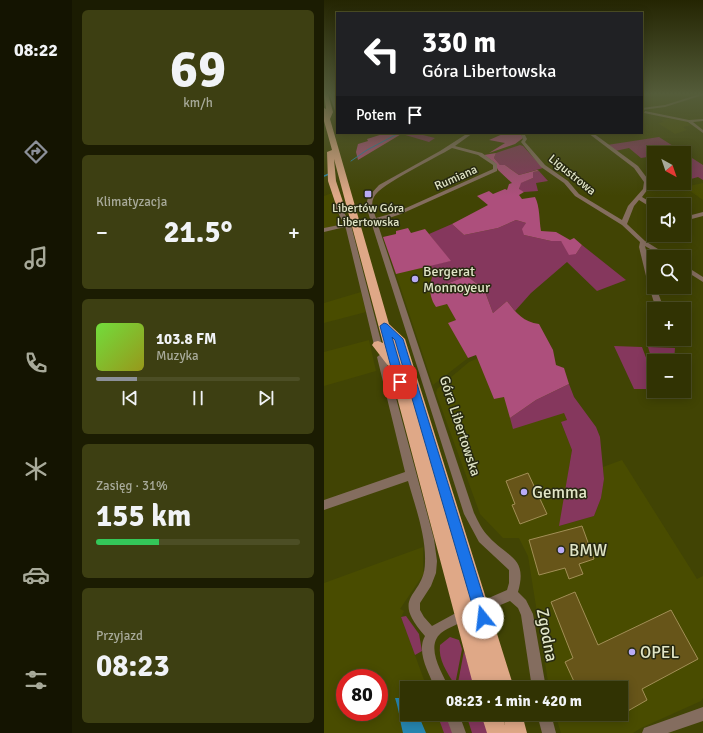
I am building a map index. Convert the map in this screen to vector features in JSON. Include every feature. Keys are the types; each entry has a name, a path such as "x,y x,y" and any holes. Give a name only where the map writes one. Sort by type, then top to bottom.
{"highway":[{"path":"327,128 331,156 332,181 339,202"},
{"path":"327,128 396,367 472,611 501,681"},
{"path":"384,326 399,339 472,611 483,681"},
{"path":"378,345 396,367"},
{"path":"493,721 496,733"},
{"path":"514,721 517,733"}],"street":[{"name":"Góra Libertowska","path":"469,134 380,187 369,203 373,221 469,514 484,540 504,556 515,568 517,578 512,594"},
{"name":"Ligustrowa","path":"522,134 525,139 523,142 544,166 566,182 584,200 624,224 643,242 656,250"},
{"path":"591,134 636,167 643,174 647,185 627,213 624,224"},
{"name":"Rumiana","path":"373,221 399,213 495,170 495,165 480,154 451,146"},
{"path":"639,197 647,202"},
{"path":"339,202 339,209 348,226 378,345"},
{"path":"691,218 703,214"},
{"path":"324,230 348,226"},
{"path":"643,242 642,247 650,280 658,302"},
{"path":"691,272 703,280"},
{"path":"381,357 423,516 431,564 428,580 414,600 414,612 419,622 432,635"},
{"path":"324,505 411,475"},
{"path":"439,681 428,651 428,642 432,635 440,627 472,611 512,594"},
{"name":"Zgodna","path":"512,594 522,604 527,614 538,681"},
{"path":"649,733 703,714"},
{"path":"455,721 459,733"},
{"path":"546,721 549,733"}],"shaded area":[{"path":"666,128 685,128 687,130 675,134"},
{"path":"383,134 401,134 358,160 356,152 358,144 368,141 367,139"},
{"path":"402,134 419,134 435,138 429,142"},
{"path":"503,134 521,134 523,138 515,144 489,153 505,143 489,140"},
{"path":"659,137 673,146 647,146 647,157 641,158 629,148 615,151 607,145"},
{"path":"520,145 523,146 543,168 519,175 505,165 500,165 494,158 496,153"},
{"path":"496,153 494,158 500,165 505,165 519,175 537,170 539,171 533,172 533,178 521,183 519,189 524,192 519,195 522,199 535,197 539,209 541,231 556,232 570,240 574,238 582,245 576,254 569,255 561,241 551,241 524,235 522,229 526,223 516,220 498,228 464,235 452,224 488,205 477,196 489,191 493,194 505,189 507,190 509,184 512,183 498,170 494,162 484,155"},
{"path":"691,157 703,165 703,180 698,177 691,179"},
{"path":"539,171 548,181 536,183 538,191 524,192 519,190 520,183 533,178 533,172"},
{"path":"703,183 703,200 688,190 691,190 691,186"},
{"path":"332,193 335,208 342,224 324,229 324,196"},
{"path":"516,220 526,223 524,235 551,241 561,241 576,254 582,245 626,280 597,291 567,262 531,293 515,311 507,301 493,313 484,289 467,276 441,286 430,285 433,273 431,265 450,261 429,234 452,224 464,235 498,228"},
{"path":"408,228 411,233 425,229 451,261 396,274 383,237 396,234 396,231"},
{"path":"431,265 433,273 430,292 447,304 456,320 449,323 468,358 433,385 396,274"},
{"path":"467,276 484,289 493,313 507,301 524,319 539,324 553,350 556,365 564,368 569,384 536,400 510,418 504,397 494,399 476,355 468,358 448,323 456,320 447,304 436,307 432,299 430,285 441,286"},
{"path":"361,292 366,312 324,323 324,303"},
{"path":"369,340 376,371 324,386 324,352"},
{"path":"614,346 642,347 647,360 647,389 634,389"},
{"path":"648,347 675,348 675,354 650,354"},
{"path":"478,358 494,399 504,397 564,413 567,420 561,423 572,449 560,526 594,516 601,498 604,479 603,467 622,460 697,579 703,576 703,698 701,701 633,733 561,733 557,721 628,721 628,681 548,681 528,556 519,538 503,538 480,514 436,393 437,389 469,362"},
{"path":"569,384 574,397 596,427 600,437 604,479 601,498 594,516 559,526 572,450 561,422 567,420 564,413 513,429 510,418 536,400"},
{"path":"423,547 423,571 425,572 400,609 404,611 401,617 424,681 400,681 400,721 440,721 444,733 324,733 324,583"},
{"path":"406,616 419,634 422,651 415,655 401,617"},
{"path":"450,637 459,640 462,649 456,681 453,681 444,666 440,656 440,645"},
{"path":"464,651 474,681 458,681"},
{"path":"440,721 449,721 453,733 444,733"},
{"path":"468,721 486,721 489,733 472,733"}],"water":[{"path":"395,698 400,698 400,717"},
{"path":"401,721 421,721 426,733 403,733"}],"building":[{"name":"Gemma","path":"528,473 547,514 520,524 512,505 515,504 506,481"},
{"name":"BMW","path":"582,526 594,559 579,564 583,574 569,579 565,568 539,575 529,540"},
{"name":"OPEL","path":"575,592 598,645 671,610 698,659 642,689 647,700 628,711 628,681 574,681 565,662 573,658 551,602"}],"waterway":[{"path":"351,161 367,150 397,134"},
{"path":"324,176 329,174"}],"place":[{"name":"Libertów Góra Libertowska","path":"368,194"},
{"name":"Bergerat Monnoyeur","path":"415,279"},
{"name":"Gemma","path":"524,492"},
{"name":"BMW","path":"561,550"},
{"name":"OPEL","path":"632,652"}],"route":[{"path":"400,382 384,326 399,339 483,618"}]}
